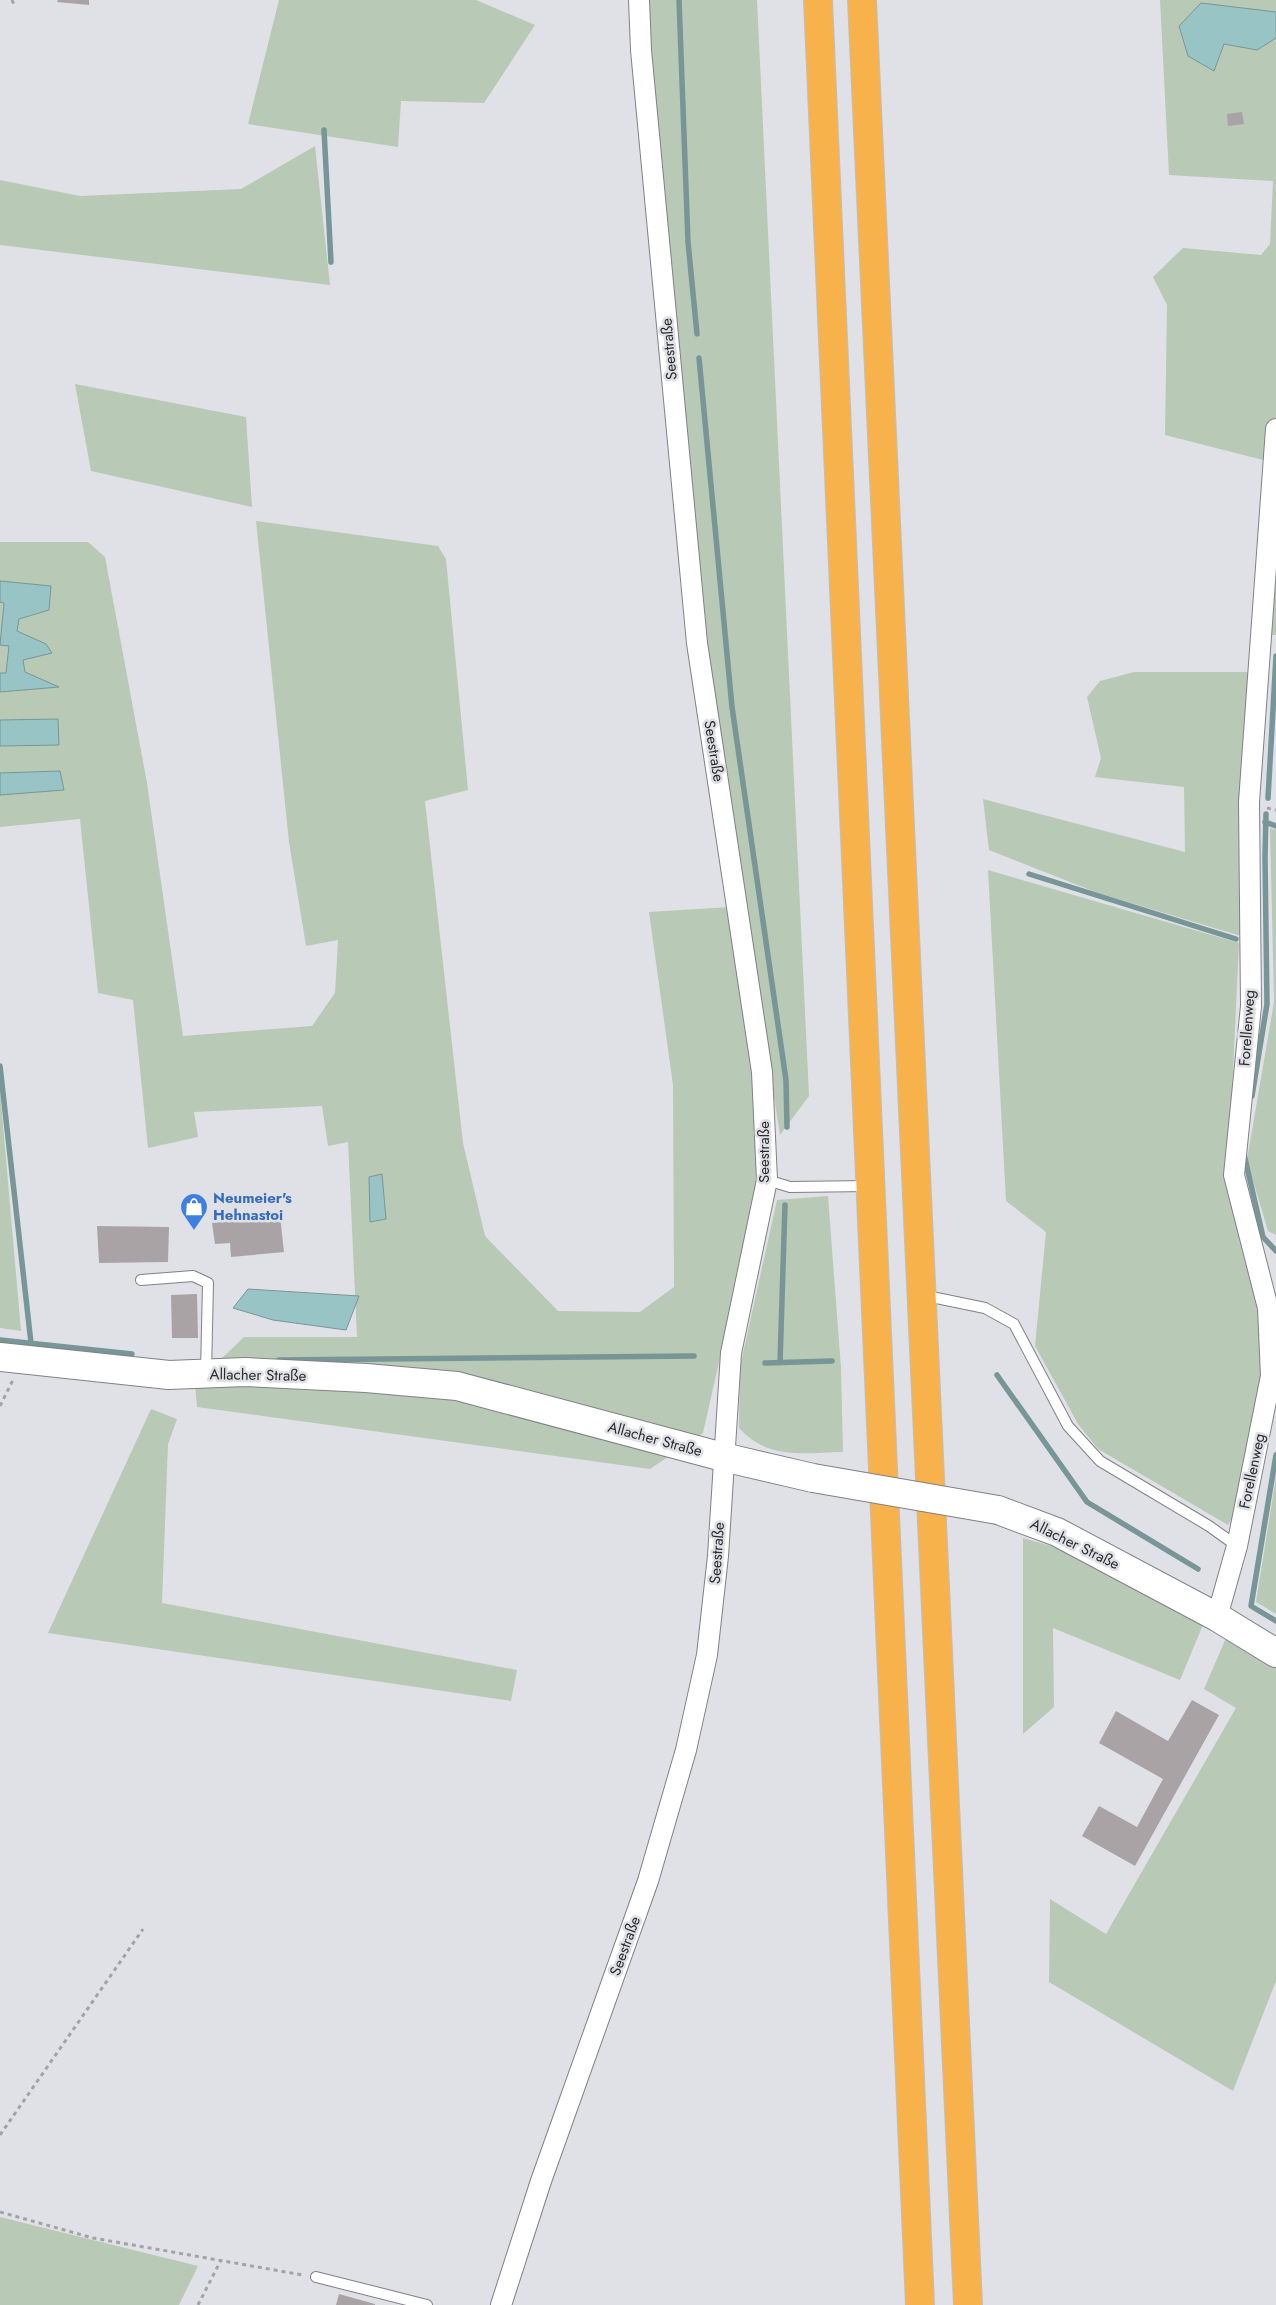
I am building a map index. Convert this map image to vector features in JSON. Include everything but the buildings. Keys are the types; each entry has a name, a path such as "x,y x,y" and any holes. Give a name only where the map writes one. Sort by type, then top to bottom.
{"highway":[{"path":"818,0 920,2305"},
{"path":"862,0 968,2305"}],"street":[{"name":"Seestraße","path":"501,2305 544,2172 648,1881 686,1750 708,1655 718,1556 731,1353 767,1180 762,1072 697,643 641,50 639,0"},
{"name":"Forellenweg","path":"1217,1617 1237,1546 1271,1376 1268,1308 1234,1175 1251,1006 1249,802 1276,429"},
{"name":"Allacher Straße","path":"0,1357 168,1375 245,1372 357,1377 458,1386 723,1457 813,1478 998,1510 1057,1532 1217,1617 1276,1653"}],"lane":[{"path":"767,1180 790,1187 869,1186"},
{"path":"142,1280 193,1276 208,1284 206,1374"},
{"path":"922,1295 985,1308 1014,1324 1068,1426 1100,1461 1209,1526 1237,1546"},
{"path":"316,2277 427,2305"}],"path":[{"path":"12,0 15,7"},
{"path":"0,2135 143,1929"},
{"path":"0,2212 93,2238 316,2277"},
{"path":"198,2305 221,2260"}],"green space":[{"path":"279,0 476,0 535,25 484,103 401,101 398,147 248,124"},
{"path":"647,0 757,0 809,1096 780,1135 712,696 651,74"},
{"path":"1160,0 1276,0 1276,635 1271,635 1267,461 1165,435 1167,305 1153,277 1183,248 1261,255 1270,244 1273,181 1169,175"},
{"path":"315,146 330,285 0,245 0,180 80,196 241,189"},
{"path":"75,384 246,417 252,507 91,471"},
{"path":"256,521 438,546 446,559 468,790 425,801 463,1143 485,1236 558,1311 640,1312 674,1287 673,1085 649,912 730,907 756,1072 761,1177 703,1433 650,1469 197,1407 195,1384 244,1337 357,1337 348,1142 328,1146 322,1106 194,1112 198,1137 148,1148 133,1000 98,993 80,819 0,827 0,542 88,542 105,557 147,783 183,1036 312,1026 335,993 338,940 306,946 289,842"},
{"path":"1134,672 1249,672 1241,936 1098,893 989,850 983,799 1185,852 1184,787 1095,777 1101,758 1087,697 1100,681"},
{"path":"1270,828 1276,830 1276,1235 1268,1231 1247,1160 1274,1002"},
{"path":"988,870 1239,943 1228,1179 1263,1308 1263,1371 1242,1500 1228,1525 1098,1449 1078,1424 1035,1346 1046,1232 1006,1201"},
{"path":"0,1090 21,1331 0,1328"},
{"path":"828,1196 841,1368 843,1452 801,1453 774,1450 750,1438 739,1428 740,1367 777,1200"},
{"path":"151,1409 177,1419 168,1444 162,1603 517,1670 511,1701 48,1633"},
{"path":"1276,1477 1276,1614 1256,1602"},
{"path":"1023,1538 1065,1550 1205,1620 1180,1680 1053,1628 1054,1707 1023,1734"},
{"path":"1226,1638 1276,1668 1276,1981 1233,2091 1049,1982 1050,1899 1106,1934 1236,1708 1204,1689"},
{"path":"0,2217 198,2266 179,2305 0,2305"}],"water":[{"path":"1201,3 1276,12 1276,38 1257,50 1224,44 1214,71 1188,56 1179,26"},
{"path":"0,581 51,586 49,610 19,619 17,631 46,644 52,653 23,660 25,672 59,687 0,692 0,673 6,673 9,646 0,645 4,603 0,602"},
{"path":"58,719 59,745 0,746 0,720"},
{"path":"60,771 64,790 0,795 0,773"},
{"path":"382,1174 386,1219 370,1222 369,1177"},
{"path":"248,1289 359,1296 346,1330 273,1320 233,1308"}],"waterway":[{"path":"679,0 688,242 697,334"},
{"path":"324,130 331,262"},
{"path":"699,358 732,707 786,1080 787,1127"},
{"path":"1268,798 1276,656"},
{"path":"1252,1096 1267,1004 1266,814"},
{"path":"1265,822 1276,826"},
{"path":"1029,874 1236,939"},
{"path":"0,1066 31,1343"},
{"path":"1244,1154 1263,1237 1276,1251"},
{"path":"780,1363 785,1205"},
{"path":"0,1340 132,1354"},
{"path":"279,1360 694,1356"},
{"path":"765,1363 832,1361"},
{"path":"997,1375 1087,1502 1198,1569"},
{"path":"1276,1455 1251,1606 1276,1621"}],"place":[{"name":"Neumeier's Hehnastoi","path":"194,1231"}]}
